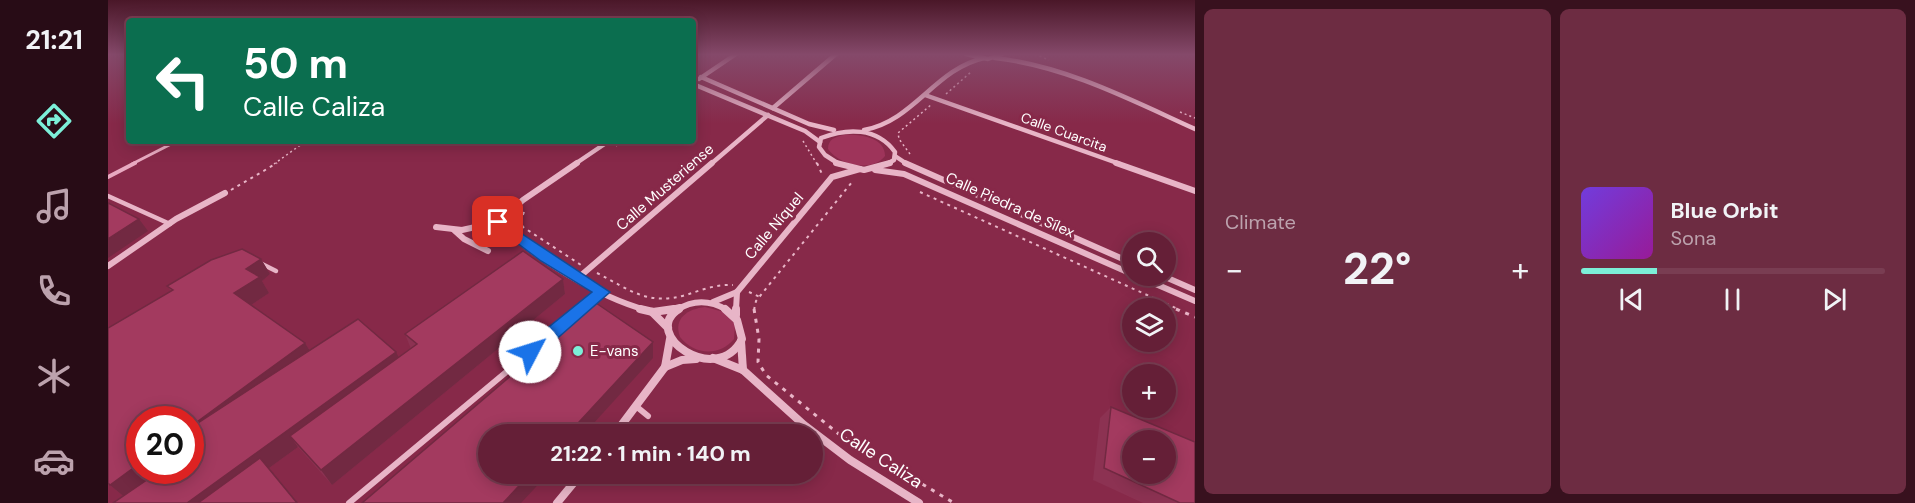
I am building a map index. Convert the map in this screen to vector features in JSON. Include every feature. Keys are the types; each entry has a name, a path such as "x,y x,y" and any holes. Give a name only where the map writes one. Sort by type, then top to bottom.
{"street":[{"path":"696,81 700,77"},
{"path":"702,77 810,124 841,130 886,126 946,77"},
{"path":"773,108 809,77"},
{"path":"1068,77 1103,89 1195,129"},
{"path":"696,84 805,131 820,142"},
{"name":"Calle Cuarcita","path":"925,95 1195,191"},
{"name":"Calle Musteriense","path":"578,278 768,115"},
{"path":"886,126 886,141"},
{"path":"841,130 829,133 820,142 819,147 832,162 860,169"},
{"path":"854,130 886,141 895,152 895,156 886,166 875,170"},
{"path":"436,227 454,230 498,222 523,200 605,144"},
{"name":"Calle Piedra de Sílex","path":"895,156 914,170 1122,259"},
{"path":"832,162 832,178 860,169"},
{"name":"Calle Piedra de Sílex","path":"860,169 904,174 1122,270"},
{"name":"Calle Níquel","path":"712,302 737,292 832,178"},
{"path":"108,267 170,224 225,193"},
{"path":"498,222 514,236 578,278 602,292 652,312 668,328"},
{"path":"454,230 464,239 488,250"},
{"path":"1176,282 1195,290"},
{"path":"1160,286 1195,301"},
{"path":"736,315 737,292"},
{"path":"652,312 699,301 712,302 726,307 736,315 742,327 743,370"},
{"path":"623,424 665,367 670,337 668,328 671,317 680,307"},
{"path":"670,337 685,353 709,359"},
{"path":"665,367 682,360 709,359 730,352 741,341"},
{"name":"Calle Caliza","path":"709,359 743,370 766,393 850,460 919,503"},
{"path":"557,503 573,484"}],"lane":[{"path":"108,196 170,224"},
{"path":"256,260 276,271"},
{"path":"349,503 602,292"},
{"path":"637,407 648,416"}],"path":[{"path":"912,158 899,139 898,133 964,77"},
{"path":"800,138 817,161 822,175 849,185"},
{"path":"225,193 278,163 302,144"},
{"path":"859,178 849,185 756,301 753,312 759,339 758,362 766,375 840,435 954,503"},
{"path":"911,188 1195,317"}],"shaded area":[{"path":"844,135 864,136 876,141 884,150 885,156 872,164 847,163 833,155 828,149 833,139"},
{"path":"705,307 724,312 735,324 734,339 728,345 707,352 686,343 680,337 678,330 680,320 688,312"}],"building":[{"path":"108,203 139,219 108,239"},
{"path":"242,249 261,259 246,269 260,277 234,293 305,343 204,417 204,406 126,406 126,473 110,485 108,483 108,328 173,290 167,286 211,260"},
{"path":"523,251 563,279 321,470 290,436 417,344 405,334"},
{"path":"596,303 653,342 577,424 478,424 478,484 521,484 503,503 362,503"},
{"path":"358,319 396,352 187,503 113,503 141,484 204,484 204,419"},
{"path":"1111,407 1122,412 1122,418 1137,418 1166,430 1122,430 1122,476 1104,468"},
{"path":"1176,434 1195,442 1195,503 1180,503 1139,484 1176,484"},
{"path":"260,458 297,503 198,503"}],"waterway":[{"path":"132,164 171,144"},
{"path":"108,177 135,163"}],"place":[{"name":"E-vans","path":"578,351"}],"route":[{"path":"498,222 546,258 602,292 530,352"}]}
